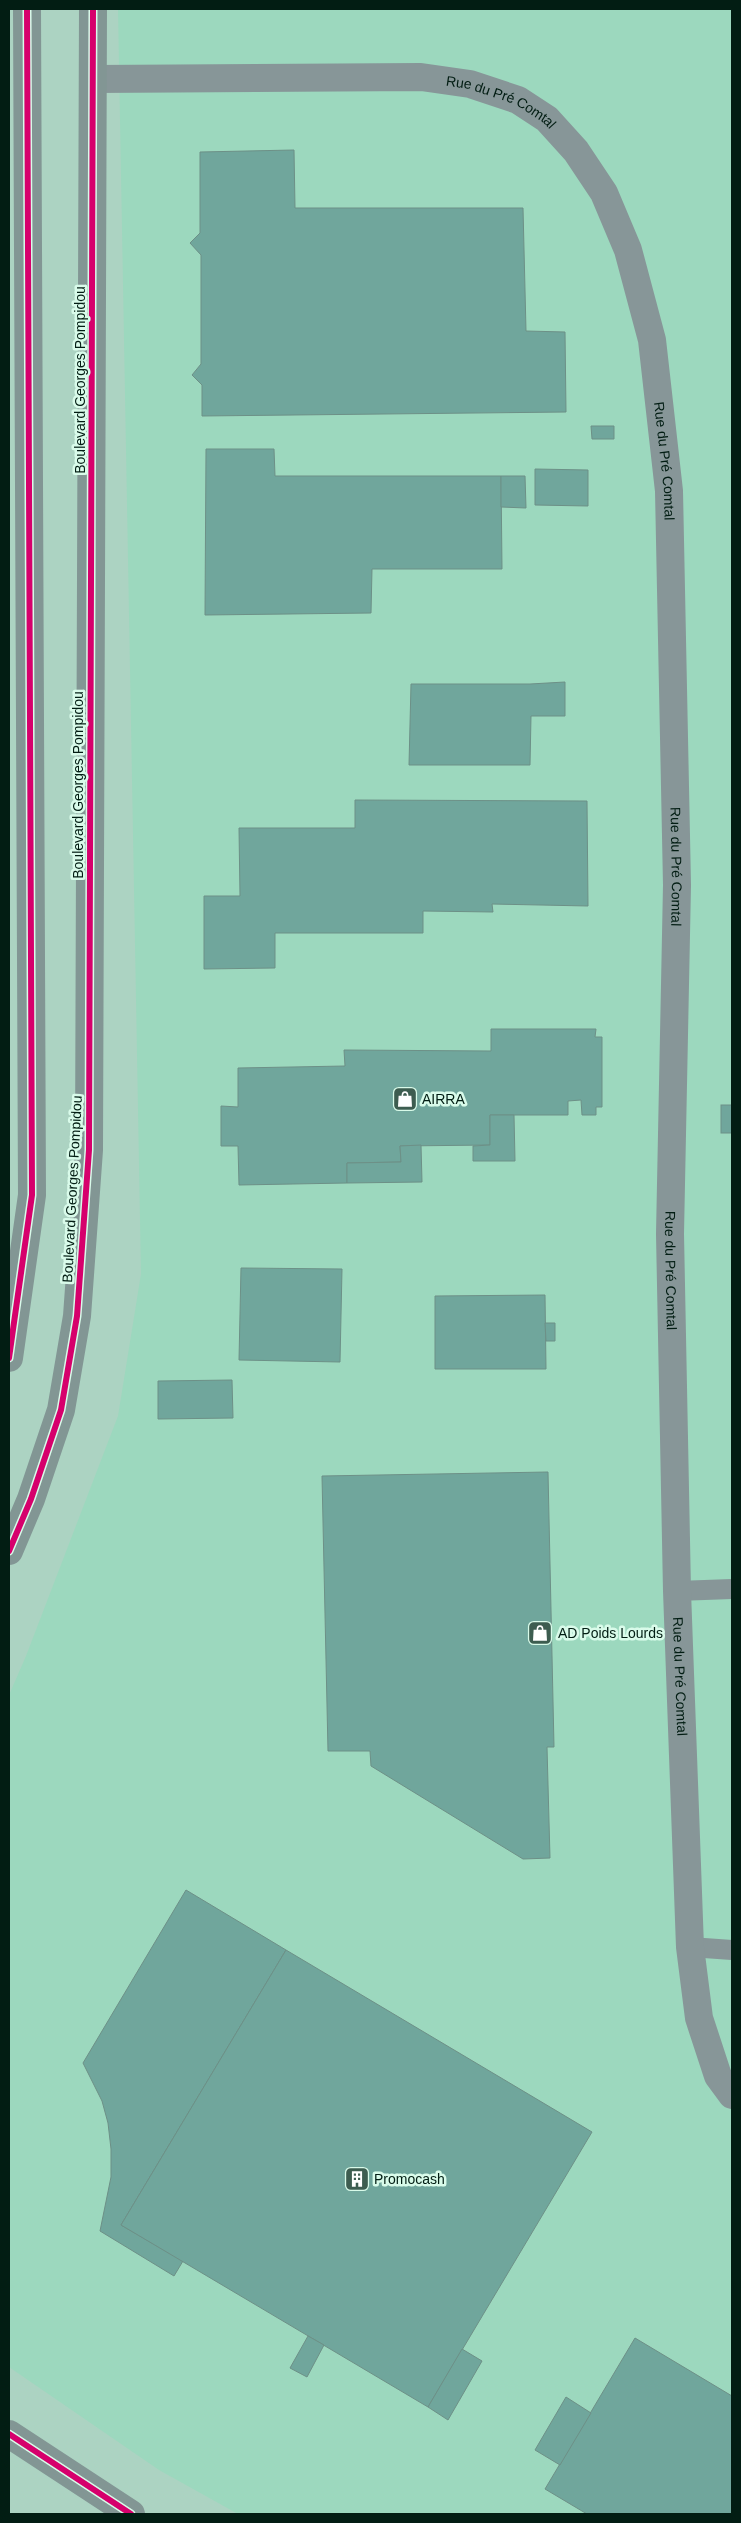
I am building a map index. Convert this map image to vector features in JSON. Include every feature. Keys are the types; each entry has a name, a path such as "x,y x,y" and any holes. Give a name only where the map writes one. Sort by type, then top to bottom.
{"main road":[{"path":"9,1358 32,1195 27,9"},
{"name":"Boulevard Georges Pompidou","path":"9,1551 31,1499 61,1410 77,1316 89,1150 93,9"},
{"path":"9,2434 131,2514"}],"street":[{"name":"Rue du Pré Comtal","path":"94,79 421,77 470,84 518,100 547,120 576,152 604,193 628,250 652,340 669,490 677,885 670,1234 677,1591 690,1947 699,2018 718,2076 732,2094"}],"lane":[{"path":"677,1591 732,1589"},
{"path":"690,1947 732,1950"}],"shaded area":[{"path":"118,9 732,9 732,2514 238,2514 159,2470 9,2367 9,1695 26,1656 118,1416 141,1274"}],"building":[{"path":"294,150 295,208 523,208 526,331 565,332 566,412 202,416 202,385 192,375 201,364 201,255 190,243 200,233 200,152"},
{"path":"591,426 614,426 614,439 592,439"},
{"path":"206,449 274,449 275,476 501,476 502,569 372,569 371,613 205,615"},
{"path":"535,469 588,470 588,506 535,505"},
{"path":"501,476 525,476 526,508 501,507"},
{"path":"565,682 565,716 531,716 530,765 409,765 411,684 530,684"},
{"path":"355,800 587,801 588,906 492,904 493,912 423,911 423,933 275,933 275,968 204,969 204,896 240,896 239,828 355,828"},
{"path":"491,1029 596,1029 595,1037 602,1037 602,1107 596,1107 596,1115 582,1115 581,1100 568,1101 568,1115 490,1115 490,1145 400,1146 401,1162 347,1163 347,1183 239,1185 238,1146 221,1146 221,1106 238,1107 238,1068 345,1066 344,1050 491,1051"},
{"path":"721,1105 732,1105 732,1133 721,1133"},
{"path":"490,1115 514,1115 515,1161 473,1161 473,1146 490,1145"},
{"path":"421,1145 422,1182 347,1183 347,1163 401,1162 400,1146"},
{"path":"241,1268 342,1269 340,1362 239,1360"},
{"path":"545,1295 546,1369 435,1369 435,1296"},
{"path":"545,1323 555,1323 555,1341 546,1341"},
{"path":"232,1380 233,1418 158,1419 158,1381"},
{"path":"548,1472 554,1747 547,1747 550,1858 523,1859 371,1766 370,1751 328,1751 322,1476"},
{"path":"186,1890 286,1950 121,2225 183,2261 174,2276 100,2231 111,2177 111,2149 108,2123 102,2101 83,2063"},
{"name":"Promocash","path":"286,1950 592,2132 428,2407 121,2225"},
{"path":"308,2336 324,2345 307,2377 290,2368"},
{"path":"635,2338 732,2396 732,2514 587,2514 545,2489"},
{"path":"462,2349 482,2361 448,2420 428,2407"},
{"path":"566,2397 591,2413 560,2465 535,2450"}],"cycle path":[{"path":"9,1358 32,1195 27,9"},
{"path":"9,1551 31,1499 61,1410 77,1316 89,1150 93,9"},
{"path":"9,2434 131,2514"}],"place":[{"name":"AIRRA","path":"405,1099"},
{"name":"AD Poids Lourds","path":"540,1633"},
{"name":"Promocash","path":"357,2179"}]}
